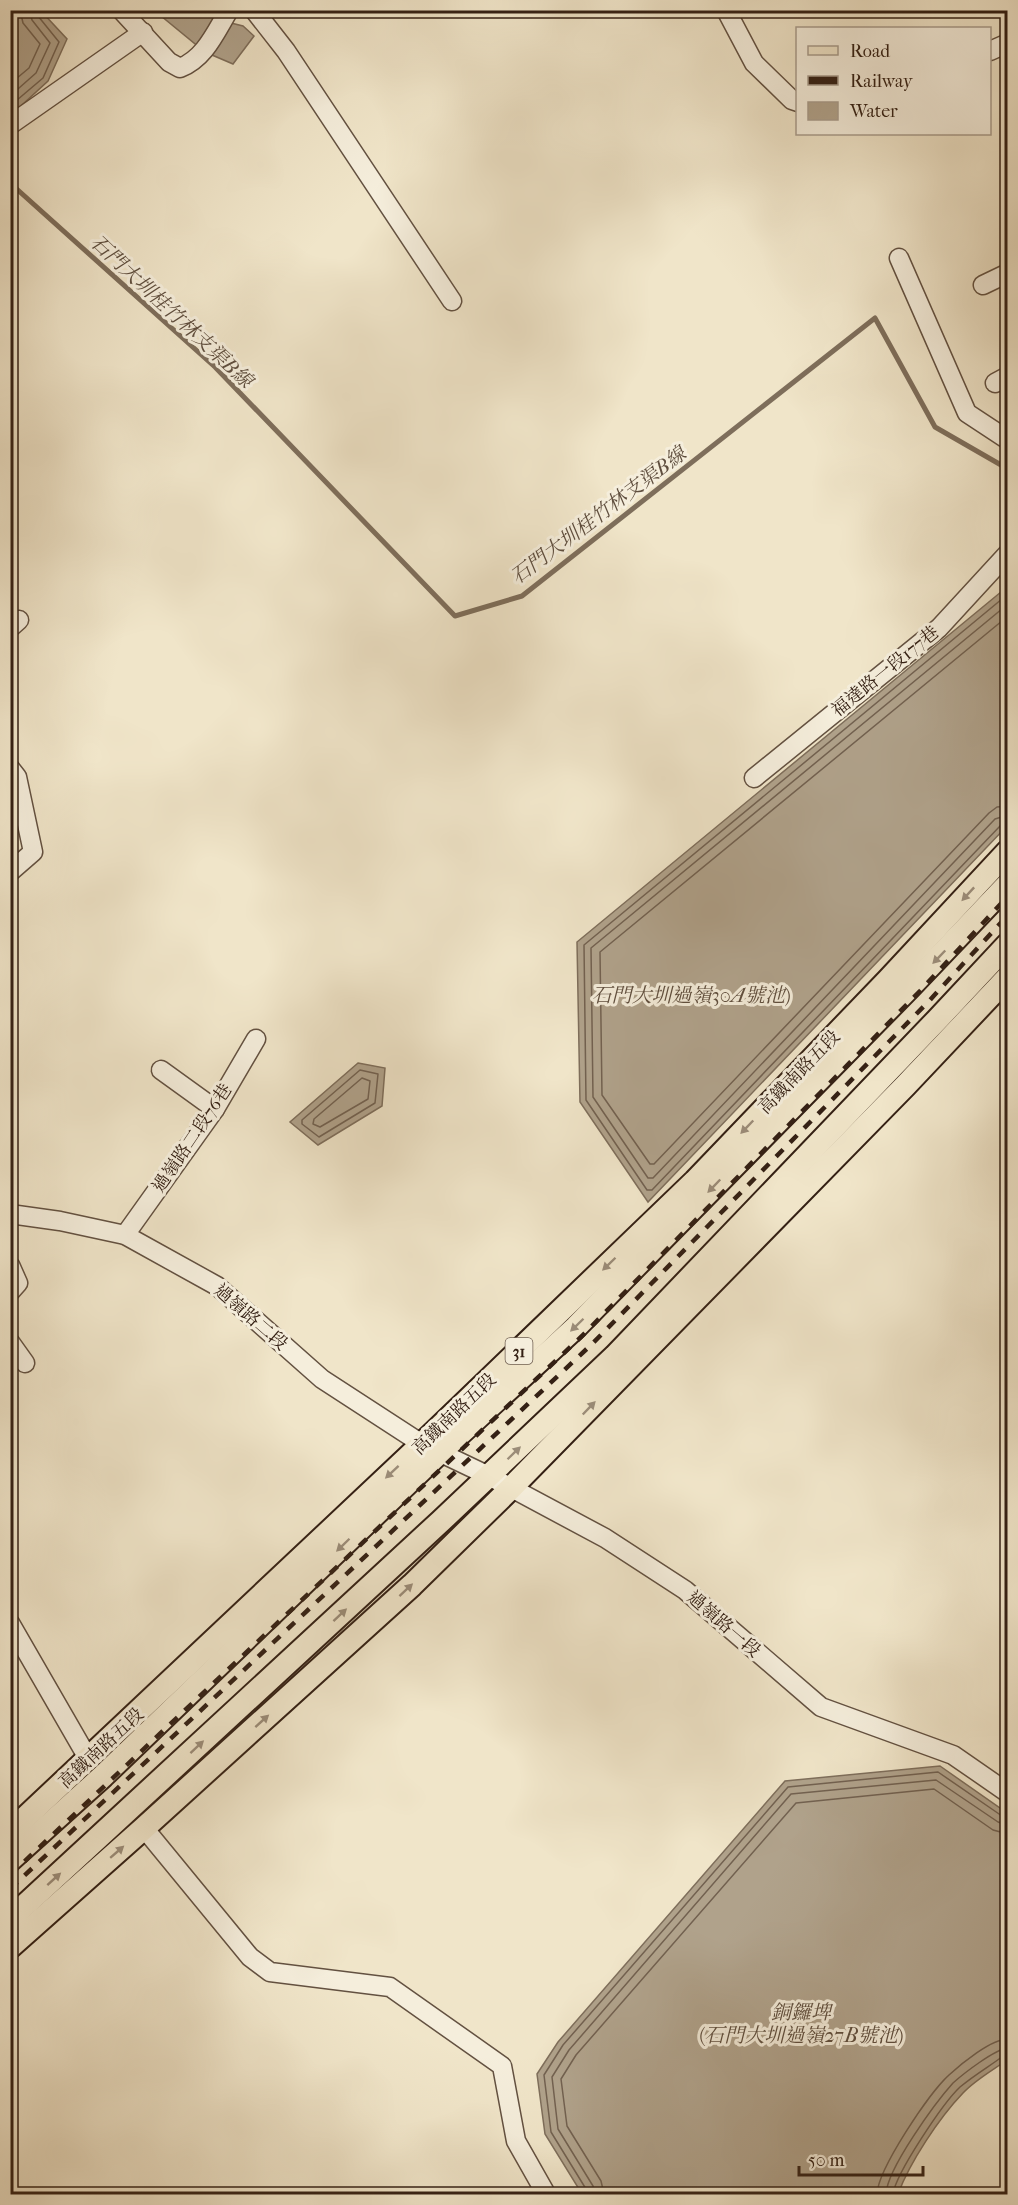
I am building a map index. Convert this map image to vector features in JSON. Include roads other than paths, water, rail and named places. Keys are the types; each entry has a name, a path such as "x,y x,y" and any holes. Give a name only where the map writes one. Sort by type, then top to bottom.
{"main road":[{"name":"高鐵南路五段","path":"10,1860 103,1776 223,1661 695,1181 896,972 1008,851"},
{"name":"高鐵南路五段","path":"10,1832 431,1448 576,1327 1008,884"},
{"path":"10,1918 489,1476 615,1356 1008,944"},
{"path":"937,1020 1008,970"},
{"path":"10,1947 412,1585 510,1489 905,1086 1008,977"},
{"path":"141,1711 223,1661"}],"street":[{"path":"121,10 169,62 180,68 192,63 203,54 229,10"},
{"path":"254,10 292,61 452,301"},
{"path":"726,10 754,63 796,101"},
{"path":"10,125 143,32"},
{"path":"991,51 1008,44"},
{"path":"899,258 967,413 1008,440"},
{"path":"983,285 1008,273"},
{"name":"福達路一段177巷","path":"754,778 939,628 1008,553"},
{"path":"10,768 17,777 33,852 10,872"},
{"name":"過嶺路二段76巷","path":"125,1234 215,1108 256,1039"},
{"path":"161,1070 215,1108"},
{"name":"過嶺路二段","path":"10,1214 125,1234 218,1286 322,1379 431,1448"},
{"path":"10,1265 18,1283 10,1292"},
{"path":"10,1342 25,1363"},
{"name":"過嶺路一段","path":"431,1448 605,1538 685,1590 821,1707 953,1755 1008,1793"},
{"path":"10,1623 89,1760"},
{"path":"144,1828 250,1957 270,1972 390,1987 502,2066 516,2141 546,2194"}],"water":[{"path":"11,11 41,11 67,39 48,81 11,115"},
{"path":"155,11 222,11 215,19 243,26 254,36 233,64 205,52"},
{"name":"石門大圳過嶺30A號池)","path":"1007,587 1007,826 648,1202 580,1102 577,942"},
{"path":"358,1063 385,1068 382,1106 318,1145 290,1122"},
{"name":"銅鑼埤 (石門大圳過嶺27B號池)","path":"940,1766 1007,1813 1007,2060 973,2084 954,2103 918,2155 898,2194 582,2194 545,2134 537,2074 558,2042 785,1781"}],"waterway":[{"name":"石門大圳桂竹林支渠B線","path":"10,183 215,367 455,616 522,596 875,318 935,427 1008,469"}],"railway":[{"path":"10,1875 582,1336 920,991 1008,896"},
{"path":"10,1889 592,1344 929,1001 1008,915"}]}
